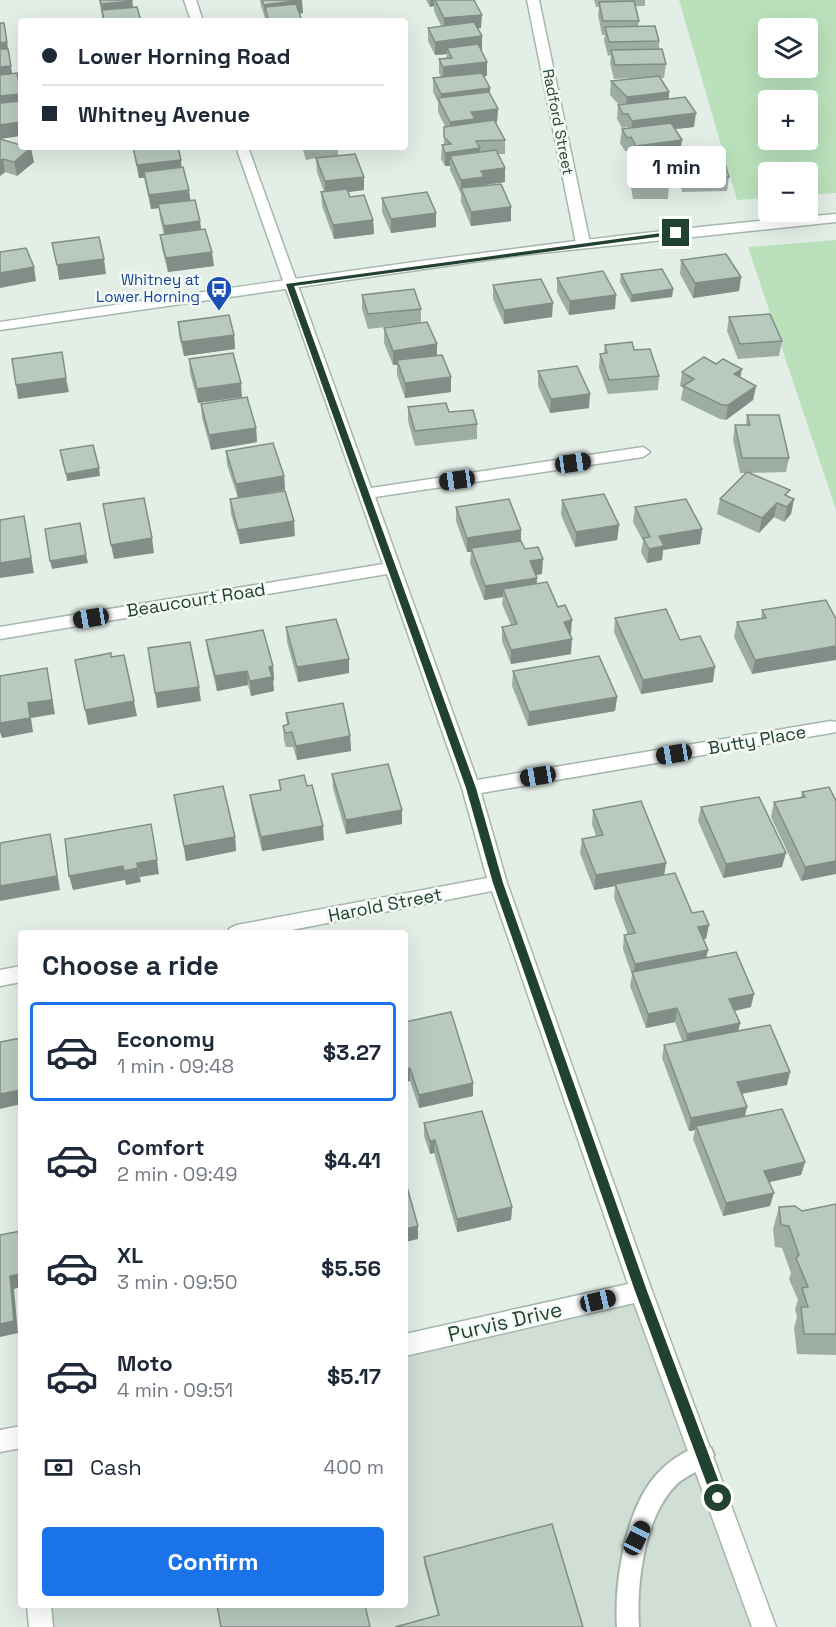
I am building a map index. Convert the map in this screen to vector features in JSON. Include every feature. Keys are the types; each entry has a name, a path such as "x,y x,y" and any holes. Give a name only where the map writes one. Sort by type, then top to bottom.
{"street":[{"path":"190,0 196,18"},
{"name":"Radford Street","path":"533,0 583,243"},
{"path":"243,150 471,788 498,883 641,1291 703,1455 764,1627"},
{"path":"0,326 583,243 836,218"},
{"path":"365,494 642,453"},
{"name":"Beaucourt Road","path":"0,633 392,568"},
{"name":"Butty Place","path":"471,788 831,727"},
{"name":"Harold Street","path":"253,930 498,883"},
{"path":"0,978 18,975"},
{"name":"Purvis Drive","path":"408,1345 641,1291"},
{"path":"0,1441 18,1438"},
{"path":"39,1608 41,1627"}],"lane":[{"path":"627,1627 625,1610 637,1538 665,1480 703,1455"}],"shaded area":[{"path":"639,1297 758,1627 46,1627 44,1608 408,1608 408,1350"}],"green space":[{"path":"679,0 836,0 836,193 818,194 818,162 758,162 758,199 737,200"},
{"path":"836,240 836,510 748,247"}],"building":[{"path":"100,0 132,0 132,1 101,4"},
{"path":"262,0 301,0 264,5"},
{"path":"435,0 474,0 482,15 444,18"},
{"path":"634,1 639,21 603,21 599,2"},
{"path":"296,4 301,18 268,18 265,7"},
{"path":"137,7 140,18 103,18 102,10"},
{"path":"474,22 482,36 435,42 428,28"},
{"path":"0,23 4,23 7,42 0,43"},
{"path":"655,26 659,41 609,42 605,27"},
{"path":"478,44 487,62 443,67 439,59 452,58 447,48"},
{"path":"0,49 8,49 11,66 0,67"},
{"path":"662,49 666,64 615,65 611,50"},
{"path":"17,73 18,94 0,96 0,75"},
{"path":"482,73 490,88 441,94 433,78"},
{"path":"659,76 669,92 627,97 611,81"},
{"path":"489,92 498,109 471,112 475,119 450,122 438,98"},
{"path":"685,97 696,113 632,121 628,114 623,114 618,105"},
{"path":"18,101 18,122 0,125 0,103"},
{"path":"494,120 505,140 476,141 480,148 445,153 442,145 451,144 444,137 444,127"},
{"path":"671,123 682,140 636,146 631,137 627,138 622,129"},
{"path":"0,139 18,144 18,150 29,150 14,162 3,159 0,161"},
{"path":"134,150 179,150 181,160 137,165"},
{"path":"496,150 505,168 481,171 484,177 461,180 450,156"},
{"path":"355,154 364,177 325,181 316,158"},
{"path":"723,156 729,177 684,178 678,157"},
{"path":"630,163 665,163 669,185 635,185"},
{"path":"183,167 189,190 149,195 144,172"},
{"path":"501,184 511,207 471,212 461,188"},
{"path":"347,189 350,197 364,195 373,220 333,225 321,192"},
{"path":"427,192 436,213 391,219 382,198"},
{"path":"195,200 200,221 164,226 158,204"},
{"path":"205,229 212,252 166,258 160,235"},
{"path":"99,237 104,259 57,265 52,243"},
{"path":"26,248 34,267 0,273 0,252"},
{"path":"726,254 741,277 695,283 681,260"},
{"path":"662,269 673,289 632,295 621,274"},
{"path":"603,271 616,295 570,301 557,278"},
{"path":"541,279 553,303 504,310 493,285"},
{"path":"414,289 421,309 368,314 362,295"},
{"path":"770,314 782,341 740,344 729,317"},
{"path":"229,315 234,335 182,342 178,322"},
{"path":"427,322 437,344 393,351 384,328"},
{"path":"632,342 634,350 650,349 659,376 609,380 600,354 607,353 605,345"},
{"path":"62,352 66,378 16,385 12,359"},
{"path":"233,353 241,383 197,389 189,359"},
{"path":"442,355 451,377 405,383 397,360"},
{"path":"704,357 716,364 723,359 742,369 734,374 756,386 728,405 722,405 683,386 694,379 682,372"},
{"path":"577,366 590,394 551,399 538,371"},
{"path":"247,397 256,428 209,435 201,404"},
{"path":"446,403 449,412 473,410 477,424 415,431 408,407"},
{"path":"747,415 779,415 789,458 742,458 735,425 750,425"},
{"path":"273,443 284,476 236,484 226,451"},
{"path":"93,445 99,468 66,474 60,450"},
{"path":"747,472 790,490 785,495 794,499 787,507 777,503 762,518 720,499"},
{"path":"285,491 294,521 238,530 230,499"},
{"path":"604,494 619,525 576,532 562,500"},
{"path":"144,498 152,538 111,545 103,504"},
{"path":"509,499 521,530 467,538 456,507"},
{"path":"686,499 702,529 659,536 664,546 649,549 643,538 650,537 635,507"},
{"path":"24,516 31,558 0,563 0,520"},
{"path":"80,523 86,555 50,561 45,529"},
{"path":"521,541 525,549 538,547 543,559 530,561 537,578 485,586 471,548"},
{"path":"547,582 558,607 565,605 572,620 564,622 572,639 511,650 502,627 517,624 503,589"},
{"path":"826,600 836,619 836,646 755,660 737,622 766,618 762,610"},
{"path":"666,609 680,640 700,636 715,667 643,680 615,618"},
{"path":"336,619 349,659 297,667 286,627"},
{"path":"263,630 273,666 269,667 272,677 250,681 247,671 215,676 206,640"},
{"path":"190,642 199,687 155,693 148,648"},
{"path":"111,653 111,657 124,655 134,701 85,710 75,660"},
{"path":"599,656 617,697 529,712 513,671"},
{"path":"47,668 52,700 28,703 30,718 0,723 0,676"},
{"path":"343,703 350,736 296,746 292,732 285,733 283,726 289,724 286,713"},
{"path":"388,764 402,810 346,820 332,774"},
{"path":"304,775 307,786 312,785 323,826 261,837 250,795 281,790 279,780"},
{"path":"223,786 235,837 184,846 174,795"},
{"path":"829,787 836,801 836,861 805,867 774,802 805,797 802,792"},
{"path":"759,797 786,853 726,864 701,807"},
{"path":"641,801 666,863 596,875 582,839 603,835 593,810"},
{"path":"151,824 157,860 137,863 138,868 124,871 123,866 69,876 65,839"},
{"path":"50,834 57,876 0,886 0,843"},
{"path":"675,873 692,913 703,911 709,925 698,927 708,950 635,964 624,935 635,933 615,884"},
{"path":"736,952 754,994 729,999 740,1023 687,1034 677,1008 648,1014 632,972"},
{"path":"451,1012 473,1083 419,1095 410,1068 408,1068 408,1021"},
{"path":"770,1025 790,1072 737,1082 747,1107 691,1118 664,1045"},
{"path":"18,1039 18,1091 0,1094 0,1042"},
{"path":"782,1109 805,1162 764,1171 774,1193 726,1203 696,1126"},
{"path":"482,1111 512,1207 457,1219 435,1140 430,1141 424,1123"},
{"path":"408,1191 418,1226 408,1228"},
{"path":"836,1204 836,1334 804,1334 801,1307 808,1307 802,1288 808,1287 796,1258 799,1255 789,1226 781,1225 779,1207 795,1206 802,1211"},
{"path":"18,1232 18,1275 10,1276 14,1321 0,1324 0,1235"},
{"path":"552,1524 583,1627 395,1627 439,1615 424,1557"},
{"path":"218,1608 366,1608 370,1627 221,1627"}],"place":[{"name":"Whitney at Lower Horning","path":"219,312"}],"route":[{"path":"676,233 583,243 290,284 471,788 498,883 641,1291 718,1498"}]}
